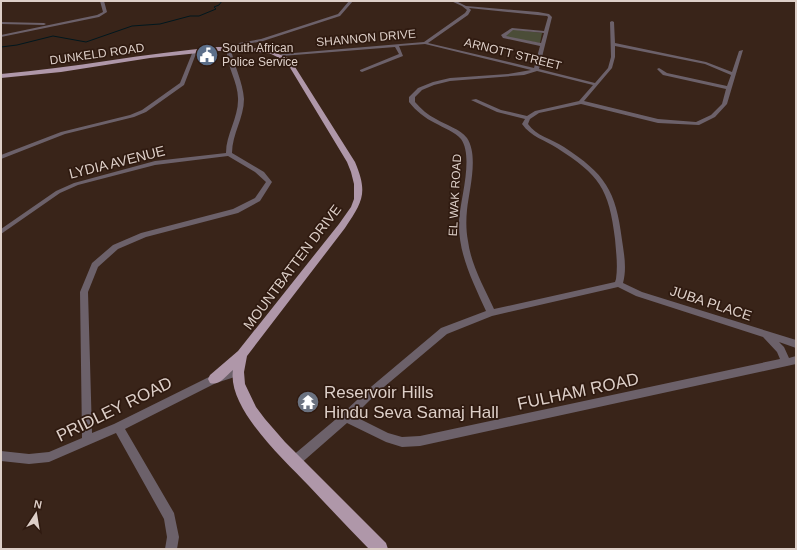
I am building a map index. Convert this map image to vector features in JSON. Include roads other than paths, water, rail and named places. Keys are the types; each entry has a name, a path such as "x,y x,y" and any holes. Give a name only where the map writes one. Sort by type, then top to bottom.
{"main road":[{"path":"195,51 231,48 259,49 282,55"},
{"name":"DUNKELD ROAD","path":"1,76 41,73 195,51"},
{"name":"MOUNTBATTEN DRIVE","path":"282,55 291,65 351,162 358,184 358,199 355,207 342,226 242,354 238,372 239,383 259,422 380,549"},
{"path":"214,379 242,354"}],"street":[{"path":"1,36 102,14 105,11 102,1"},
{"path":"87,441 84,292 91,270 104,255 125,243 154,232 243,209 263,195 269,182 267,176 260,171 238,161 229,154 230,138 241,101 231,48 337,16 342,13 351,1"},
{"path":"453,1 467,7 548,15 550,17 536,70"},
{"name":"SHANNON DRIVE","path":"282,55 425,43 467,14 469,10 467,7"},
{"path":"581,102 610,68 613,57 612,22"},
{"path":"1,23 55,25"},
{"path":"542,45 504,37 502,35 512,28 545,32"},
{"name":"ARNOTT STREET","path":"425,43 595,84"},
{"path":"613,44 706,63 734,74"},
{"path":"362,71 400,54 396,45"},
{"path":"1,157 63,134 132,116 144,111 182,84 195,51"},
{"path":"295,461 346,417 375,389 444,332 490,312 619,284 622,276 622,264 617,216 608,191 601,178 572,154 527,128 525,124 531,115 581,102 658,121 697,124 713,116 724,104 741,51"},
{"path":"659,69 665,74 729,87"},
{"name":"EL WAK ROAD","path":"490,312 464,247 463,219 467,187 469,156 468,147 464,139 456,132 431,119 418,109 412,102 412,97 420,88 450,80 516,74 536,70"},
{"path":"696,77 697,80 729,87"},
{"path":"474,100 499,111 528,118"},
{"name":"LYDIA AVENUE","path":"1,232 58,192 76,184 155,163 229,154"},
{"name":"JUBA PLACE","path":"619,284 639,294 796,344"},
{"path":"765,334 791,361"},
{"name":"FULHAM ROAD","path":"346,417 386,437 402,442 420,441 791,361"},
{"name":"PRIDLEY ROAD","path":"1,456 29,460 50,457 118,427 214,379 238,372"},
{"path":"118,427 170,517 173,537 171,549"}],"waterway":[{"path":"1,47 17,45 53,36 86,42 132,26 160,24 190,16 199,16 216,9 214,7 219,5 222,1"}],"place":[{"name":"South African Police Service","path":"207,55"},
{"name":"Reservoir Hills Hindu Seva Samaj Hall","path":"308,402"}]}
